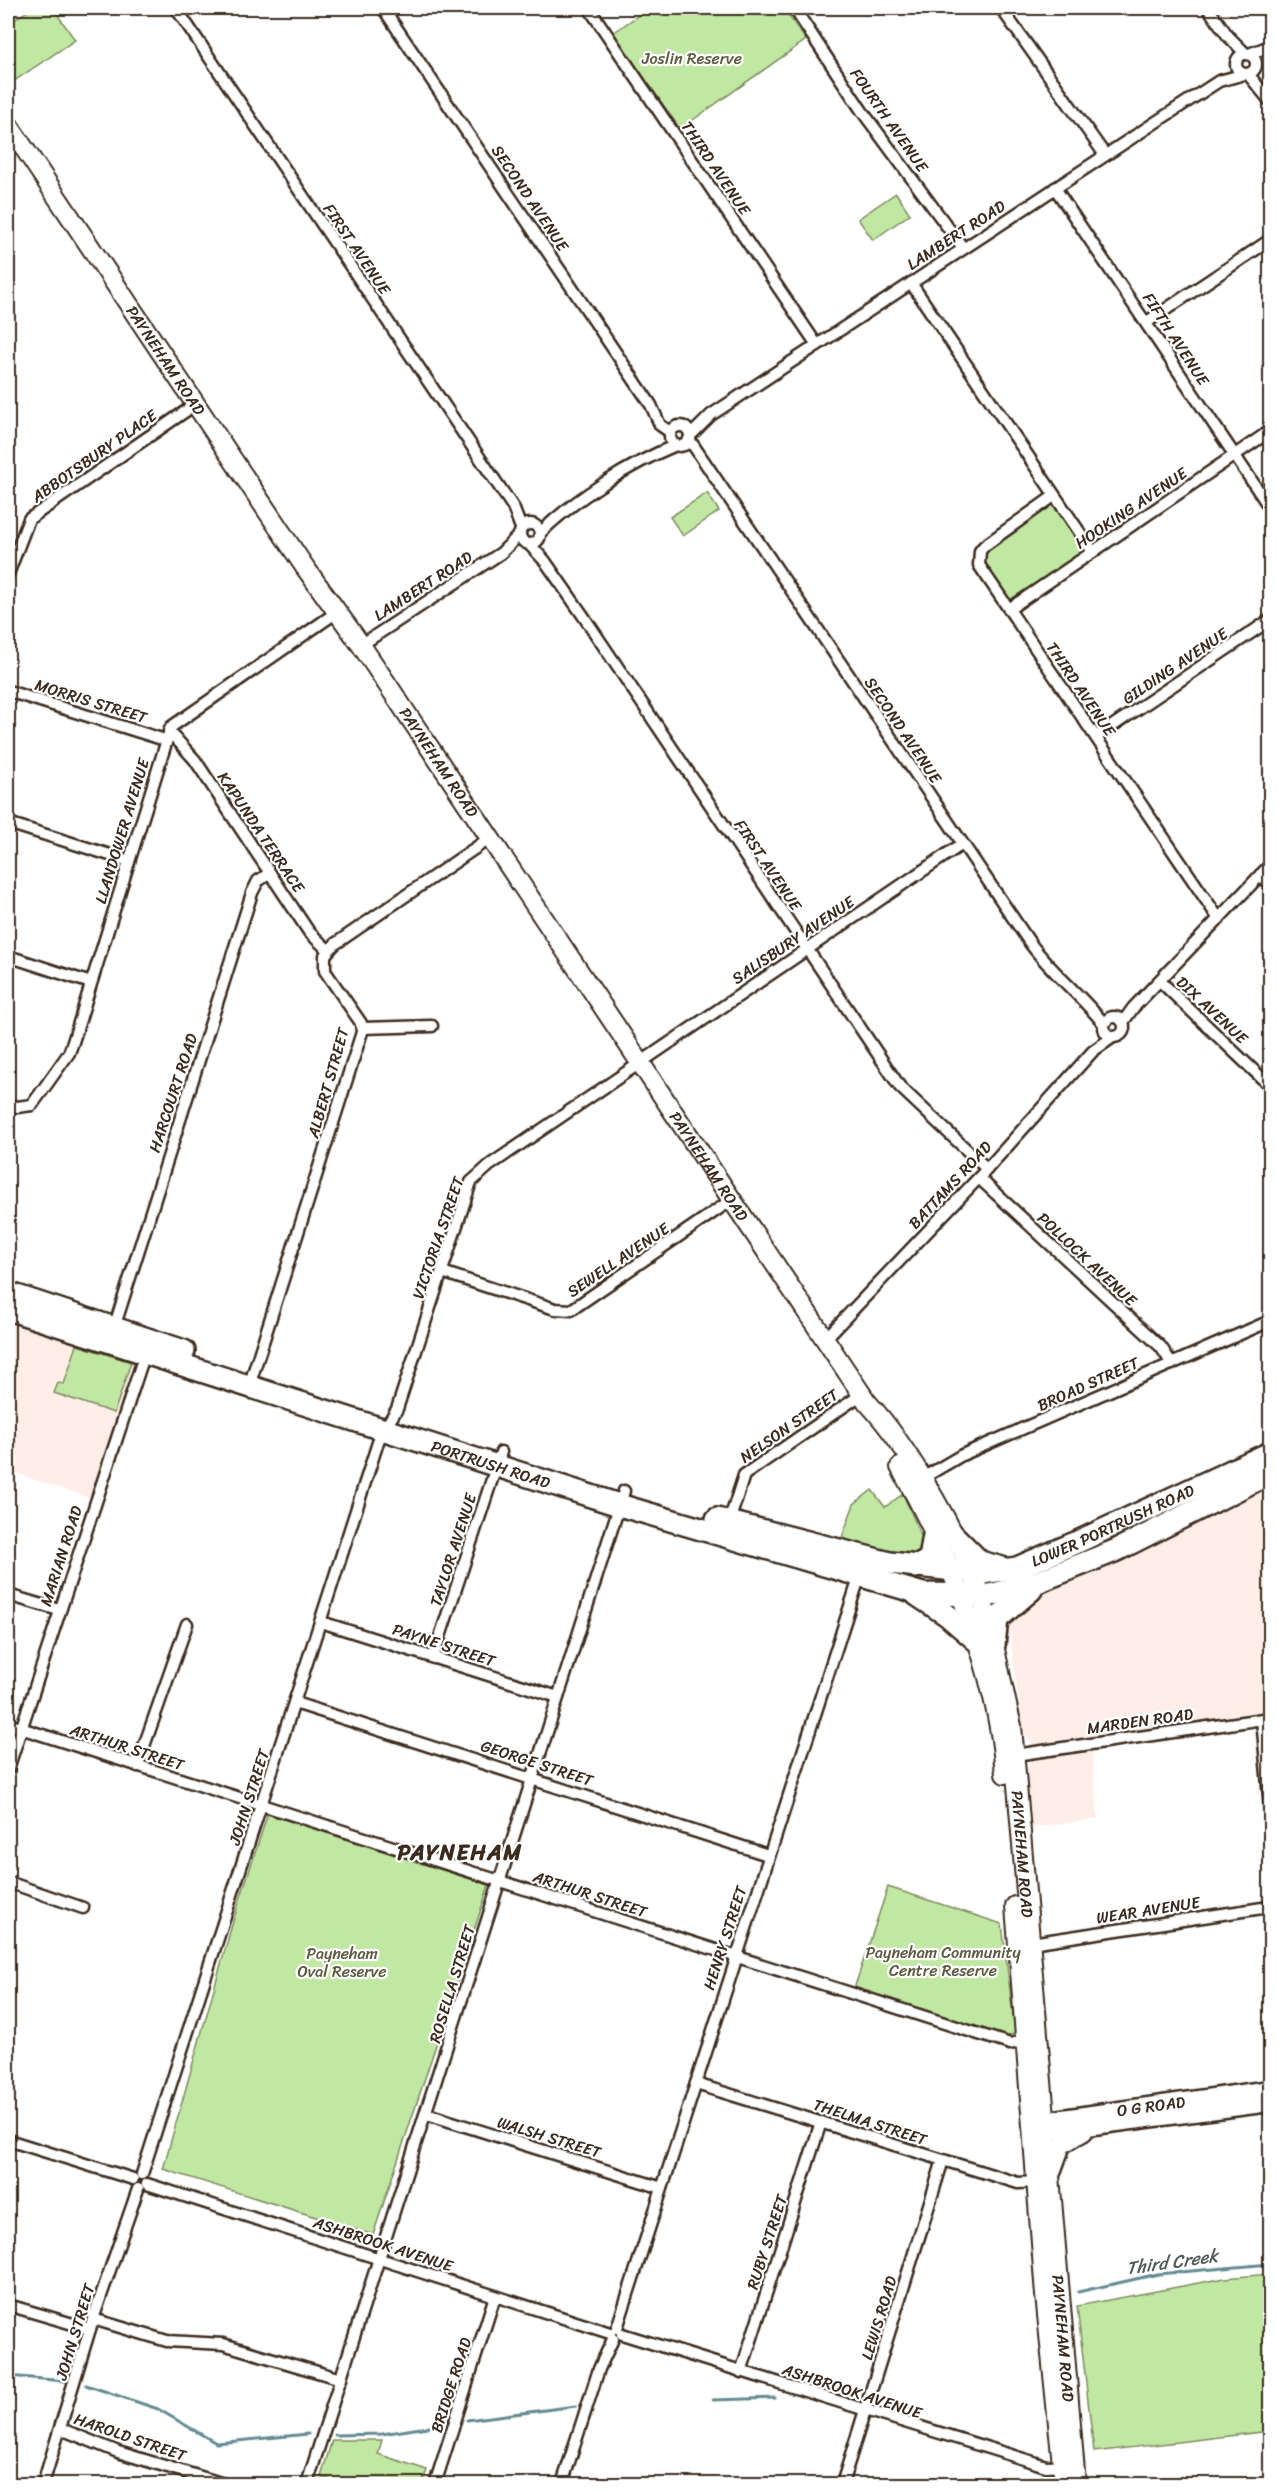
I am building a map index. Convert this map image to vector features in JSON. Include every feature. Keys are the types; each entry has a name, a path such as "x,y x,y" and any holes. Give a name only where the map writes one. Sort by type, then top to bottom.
{"highway":[{"name":"PORTRUSH ROAD","path":"8,1293 114,1328 251,1380"},
{"name":"PORTRUSH ROAD","path":"8,1309 145,1353 251,1380 621,1498 862,1566 916,1567 960,1572"},
{"name":"LOWER PORTRUSH ROAD","path":"960,1572 1008,1569 1138,1517 1270,1453"},
{"path":"1229,1474 1268,1470"},
{"name":"LOWER PORTRUSH ROAD","path":"970,1595 1006,1593 1118,1550 1268,1470"},
{"name":"PORTRUSH ROAD","path":"621,1498 729,1522 862,1566 910,1591 970,1595"},
{"path":"916,1567 930,1559 943,1535 980,1562 1008,1569"},
{"path":"910,1591 985,1643 998,1619 1014,1603 1049,1578"}],"main road":[{"name":"PAYNEHAM ROAD","path":"8,124 826,1338 864,1398 876,1425 910,1485 943,1535"},
{"name":"PAYNEHAM ROAD","path":"864,1398 882,1418 921,1479 970,1595 1012,1726 1031,1943 1043,2180 1068,2464 1064,2484"},
{"name":"PAYNEHAM ROAD","path":"985,1643 1004,1768 1026,2040 1039,2127"},
{"name":"O G ROAD","path":"1039,2127 1270,2089"},
{"name":"O G ROAD","path":"1039,2127 1093,2128 1270,2103"},
{"path":"1043,2180 1062,2145 1070,2138 1093,2128"},
{"name":"PAYNEHAM ROAD","path":"1068,2464 1076,2484"}],"street":[{"name":"FIRST AVENUE","path":"176,8 513,507 545,561 905,1094 987,1169"},
{"name":"SECOND AVENUE","path":"383,8 651,405 675,429"},
{"name":"THIRD AVENUE","path":"589,8 817,345"},
{"name":"FOURTH AVENUE","path":"794,8 862,111 963,248"},
{"path":"1001,8 1105,155"},
{"path":"1208,8 1242,57 1239,71 1251,70"},
{"name":"LAMBERT ROAD","path":"1219,81 1251,70 1270,47"},
{"name":"LAMBERT ROAD","path":"361,645 648,456 675,429 711,415 1219,81 1242,57 1270,47"},
{"path":"1242,57 1255,59 1251,70"},
{"path":"1251,70 1270,101"},
{"name":"FIFTH AVENUE","path":"1055,188 1270,508"},
{"path":"1147,322 1270,240"},
{"path":"911,283 1093,552"},
{"name":"ABBOTSBURY PLACE","path":"8,574 29,519 196,404"},
{"name":"LAMBERT ROAD","path":"648,456 685,442 711,415"},
{"path":"675,429 685,442 670,440 675,429"},
{"name":"HOOKING AVENUE","path":"1008,609 1270,431"},
{"name":"SECOND AVENUE","path":"685,442 703,460 1048,968 1090,1007 1112,1022 1107,1034 1113,1037"},
{"name":"THIRD AVENUE","path":"1054,496 980,551 979,565 1219,919"},
{"path":"167,735 175,722 337,612"},
{"name":"GILDING AVENUE","path":"1096,737 1270,620"},
{"name":"MORRIS STREET","path":"8,691 167,735"},
{"name":"LLANDOWER AVENUE","path":"8,1104 17,1107 32,1105 69,1053 167,735"},
{"name":"KAPUNDA TERRACE","path":"167,735 195,760 309,932 328,950"},
{"path":"8,823 129,861"},
{"path":"328,950 490,838"},
{"name":"SALISBURY AVENUE","path":"640,1061 962,844"},
{"path":"1113,1037 1121,1034 1112,1022 1133,1008 1270,865"},
{"name":"HARCOURT ROAD","path":"114,1328 252,893 258,881 270,873"},
{"path":"1260,875 1270,885"},
{"name":"ALBERT STREET","path":"251,1380 362,1028 325,971 323,961 328,950"},
{"path":"8,956 92,983"},
{"name":"DIX AVENUE","path":"1160,981 1270,1086"},
{"name":"BATTAMS ROAD","path":"826,1338 979,1178 1093,1051 1112,1022"},
{"path":"362,1028 432,1026"},
{"name":"BATTAMS ROAD","path":"1093,1051 1113,1037"},
{"name":"VICTORIA STREET","path":"388,1423 473,1178 640,1061"},
{"name":"POLLOCK AVENUE","path":"979,1178 1161,1347 1172,1364"},
{"name":"SEWELL AVENUE","path":"442,1272 555,1309 571,1310 733,1199"},
{"name":"BROAD STREET","path":"921,1479 962,1455 1270,1321"},
{"name":"MARIAN ROAD","path":"8,1768 145,1353"},
{"name":"NELSON STREET","path":"729,1522 744,1475 864,1398"},
{"name":"JOHN STREET","path":"43,2484 62,2429 92,2324 388,1423"},
{"name":"TAYLOR AVENUE","path":"433,1658 499,1458"},
{"name":"ROSELLA STREET","path":"307,2484 427,2114 621,1498"},
{"name":"HENRY STREET","path":"562,2484 598,2369 607,2358 616,2334 735,1956 862,1566"},
{"path":"8,1595 59,1610"},
{"name":"PAYNE STREET","path":"321,1622 558,1697"},
{"path":"137,1766 187,1624"},
{"name":"GEORGE STREET","path":"295,1703 533,1777 768,1855"},
{"path":"1266,1719 1270,1808"},
{"name":"MARDEN ROAD","path":"1015,1755 1266,1719"},
{"name":"ARTHUR STREET","path":"8,1725 1010,2044 1026,2040"},
{"path":"8,1882 83,1908"},
{"name":"WEAR AVENUE","path":"1031,1943 1270,1907"},
{"name":"THELMA STREET","path":"696,2084 1017,2183 1043,2180"},
{"name":"WALSH STREET","path":"427,2114 662,2188"},
{"name":"RUBY STREET","path":"741,2372 821,2122"},
{"name":"ASHBROOK AVENUE","path":"8,2140 495,2296 866,2411 1046,2466 1068,2464"},
{"name":"LEWIS ROAD","path":"842,2484 943,2160"},
{"name":"BRIDGE ROAD","path":"435,2484 495,2296"},
{"path":"8,2305 166,2341 223,2343 341,2379"},
{"name":"HAROLD STREET","path":"62,2429 118,2452 224,2484"}],"shaded area":[{"path":"8,1321 134,1361 90,1498 8,1471"},
{"path":"1270,1486 1270,1710 1032,1745 1022,1729 1009,1624 1044,1589"},
{"path":"1092,1752 1098,1819 1030,1828 1025,1772 1032,1760"}],"green space":[{"path":"32,8 53,8 75,40 8,85 8,24"},
{"name":"Joslin Reserve","path":"649,8 783,8 806,40 680,129 613,33"},
{"path":"896,193 910,214 873,240 858,219"},
{"path":"707,493 719,511 683,536 670,517"},
{"path":"1054,496 1093,552 1009,609 979,557 980,551"},
{"path":"77,1345 131,1362 114,1413 54,1393 58,1383 64,1384"},
{"path":"872,1490 885,1507 903,1494 926,1547 916,1561 840,1543 854,1504"},
{"name":"Payneham Oval Reserve","path":"268,1813 489,1885 373,2235 163,2169 234,1918"},
{"name":"Payneham Community Centre Reserve","path":"888,1887 1002,1924 1015,2033 1007,2037 854,1989"},
{"path":"1270,2274 1270,2431 1094,2452 1077,2306 1225,2278"},
{"path":"332,2440 382,2440 378,2454 427,2470 422,2484 344,2484 321,2477"}],"waterway":[{"name":"Third Creek","path":"1078,2292 1158,2274 1270,2264"},
{"name":"Third Creek","path":"8,2376 65,2381"},
{"name":"Third Creek","path":"86,2385 158,2409 216,2443 308,2434"},
{"name":"Third Creek","path":"713,2400 775,2398"},
{"name":"Third Creek","path":"467,2420 576,2406"},
{"name":"Third Creek","path":"335,2435 382,2434 440,2425"}],"district":[{"name":"PAYNEHAM","path":"460,1852"}]}
